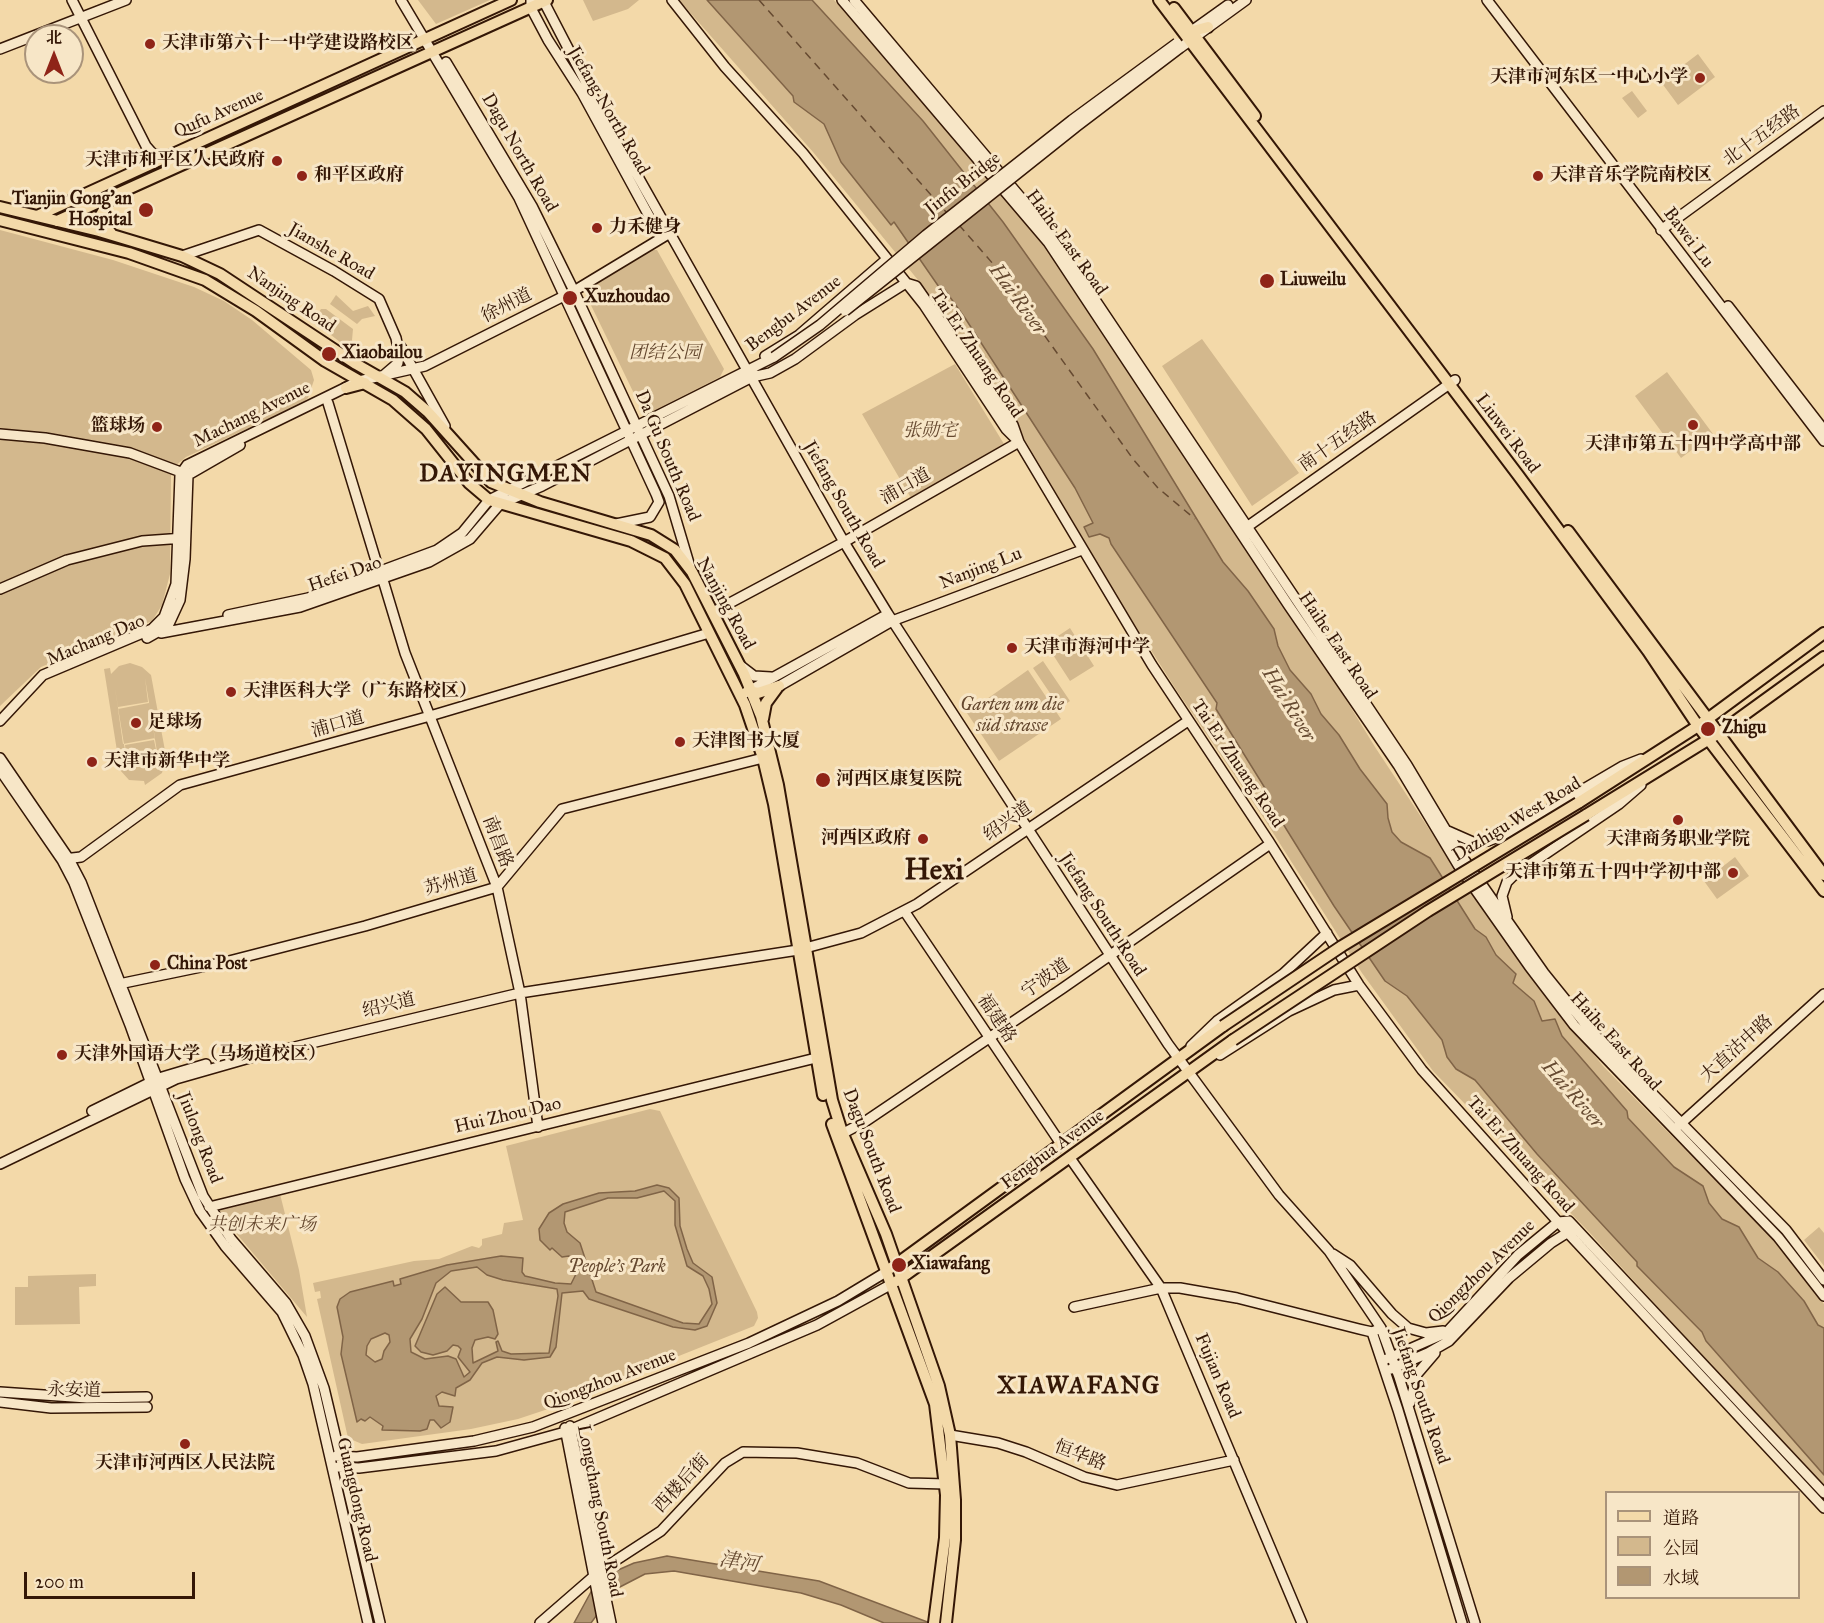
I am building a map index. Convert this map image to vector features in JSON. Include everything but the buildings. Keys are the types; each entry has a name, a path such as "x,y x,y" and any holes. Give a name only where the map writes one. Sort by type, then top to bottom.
{"main road":[{"name":"Qufu Avenue","path":"35,223 56,206 511,0"},
{"name":"Qufu Avenue","path":"60,220 437,51 531,4 544,0"},
{"path":"1159,0 1176,23 1179,34 1188,37 1208,27"},
{"name":"Liuwei Road","path":"1168,0 1188,37 1709,718 1714,736 1824,891"},
{"path":"113,235 105,228 101,215 105,205 114,195"},
{"path":"19,211 56,206"},
{"name":"Nanjing Road","path":"0,207 19,211 56,234 154,261 205,280 256,311 325,361 393,400 417,420 469,483 494,502 631,541 658,552 685,584 727,670 751,696"},
{"path":"0,220 18,225 35,223"},
{"path":"56,234 60,220"},
{"name":"Nanjing Road","path":"35,223 60,220 182,256 236,284 356,364 395,385 428,412 488,480 508,491 660,540 675,550 692,572 739,664 751,696"},
{"name":"Liuwei Road","path":"1452,382 1648,651 1698,726 1714,736 1824,874"},
{"path":"346,388 363,383 395,385"},
{"name":"Dazhigu West Road","path":"1222,1026 1342,946 1655,755 1824,633"},
{"name":"Dazhigu West Road","path":"1233,1040 1409,923 1714,736 1824,657"},
{"path":"751,696 778,681"},
{"path":"757,723 778,681"},
{"name":"Dagu South Road","path":"751,696 839,1135 896,1265 895,1282 935,1404 946,1484 940,1621"},
{"name":"Dagu South Road","path":"757,723 778,785 816,1058 839,1135 886,1272 895,1282 933,1362 950,1435 954,1461 954,1540 940,1621"},
{"name":"Fenghua Avenue","path":"886,1272 1222,1026"},
{"name":"Fenghua Avenue","path":"895,1282 1233,1040"},
{"path":"1148,1081 1159,1080 1161,1087 1159,1093"}],"street":[{"path":"72,0 146,146 153,154 166,156 172,168"},
{"path":"0,49 113,0"},
{"path":"0,43 126,0"},
{"name":"Dagu North Road","path":"401,0 437,51 532,206 574,291"},
{"name":"Jiefang North Road","path":"544,0 665,235"},
{"path":"664,0 699,34"},
{"name":"Tai Er Zhuang Road","path":"672,0 803,153 924,305 1006,429 1019,442 1082,550 1188,721 1270,844 1359,985 1422,1070 1568,1233 1824,1508"},
{"name":"Haihe East Road","path":"842,0 1048,242 1401,755 1446,830 1510,925 1581,1019 1778,1237 1824,1296"},
{"name":"Haihe East Road","path":"854,0 1049,231 1398,765 1458,865 1529,966 1580,1032 1786,1230 1824,1280"},
{"name":"Jinfu Bridge","path":"776,359 812,338 1235,0"},
{"path":"1208,27 1246,0"},
{"name":"Bawei Lu","path":"1486,0 1824,430"},
{"name":"Bawei Lu","path":"1494,0 1824,441"},
{"name":"Jiefang North Road","path":"531,4 557,56 582,93 665,235"},
{"name":"Dagu North Road","path":"437,51 519,198 564,296"},
{"name":"北十五经路","path":"1664,228 1824,111"},
{"path":"141,168 148,157 146,146"},
{"name":"Jianshe Road","path":"182,256 259,230 379,299 396,338 398,363 381,377"},
{"name":"徐州道","path":"363,383 412,370 564,296 665,235"},
{"name":"Jiefang South Road","path":"665,235 740,357 844,542 890,618 1026,829 1178,1058 1279,1195 1329,1251 1392,1357 1475,1623"},
{"name":"Bengbu Avenue","path":"640,430 733,387 748,374 759,359 799,335 887,259"},
{"path":"748,374 771,373 906,283"},
{"name":"Da Gu South Road","path":"574,291 669,496 692,572"},
{"name":"Da Gu South Road","path":"564,296 630,435 658,502 650,517 616,524"},
{"path":"396,338 451,439"},
{"name":"Bengbu Avenue","path":"521,495 776,359"},
{"name":"南十五经路","path":"1244,529 1452,382"},
{"name":"Machang Avenue","path":"185,473 328,403 363,383"},
{"name":"Machang Avenue","path":"154,632 175,593 182,538 187,465 346,388"},
{"name":"南昌路","path":"328,403 405,653 497,887 519,991 538,1127"},
{"path":"610,440 619,425 617,409"},
{"path":"0,434 45,438 130,453 185,473"},
{"name":"Bengbu Avenue","path":"494,502 508,491 610,440 630,435"},
{"name":"浦口道","path":"713,612 844,542 1019,442"},
{"path":"488,480 503,484 531,481"},
{"name":"Hefei Dao","path":"154,632 300,607 381,577 451,543 494,502 521,495"},
{"path":"0,589 68,560 142,541 182,538"},
{"name":"Machang Dao","path":"168,626 180,600 182,538"},
{"name":"Nanjing Lu","path":"890,618 1082,550"},
{"name":"Hefei Dao","path":"154,632 168,626 308,598 381,577"},
{"path":"739,664 758,678 778,681 890,618"},
{"name":"Machang Dao","path":"0,721 43,675 154,632"},
{"name":"Machang Dao","path":"0,728 48,678 154,632"},
{"name":"浦口道","path":"66,859 81,857 180,785 430,716 709,633"},
{"name":"绍兴道","path":"0,1158 156,1083 273,1052 519,991 800,948 861,933 904,912 1188,721"},
{"path":"1446,830 1473,842 1488,841 1509,833 1623,766 1655,755"},
{"name":"Jiulong Road","path":"0,758 66,859 191,1169 209,1207 231,1239 292,1312 312,1353 324,1388"},
{"name":"苏州道","path":"118,984 225,962 354,929 497,887 562,809 763,758"},
{"name":"Jiulong Road","path":"0,770 66,859"},
{"path":"1510,925 1502,896 1507,882 1619,804 1657,771"},
{"name":"宁波道","path":"839,1135 866,1121 989,1038 1270,844"},
{"name":"福建路","path":"904,912 1060,1144"},
{"path":"1187,1051 1209,1028 1283,974 1327,933"},
{"path":"1198,1063 1218,1056 1289,1011 1334,990 1359,985"},
{"name":"大直沽中路","path":"1679,1129 1824,994"},
{"name":"大直沽中路","path":"1679,1129 1824,1000"},
{"name":"Hui Zhou Dao","path":"209,1207 816,1058"},
{"name":"绍兴道","path":"0,1164 156,1083"},
{"name":"Jiulong Road","path":"156,1083 185,1179 200,1211 225,1246 282,1312 313,1384"},
{"name":"Fujian Road","path":"1070,1158 1161,1288 1302,1623"},
{"name":"Qiongzhou Avenue","path":"1382,1360 1441,1336 1454,1326 1518,1255 1558,1222 1569,1221 1577,1228 1509,1278 1459,1333 1442,1346 1386,1371"},
{"name":"Tai Er Zhuang Road","path":"1577,1228 1824,1493"},
{"path":"1329,1251 1350,1265 1392,1314 1408,1328 1426,1333 1454,1326"},
{"name":"Qiongzhou Avenue","path":"328,1454 340,1457 474,1441 564,1416 758,1339 838,1301 886,1272"},
{"name":"Qiongzhou Avenue","path":"343,1468 496,1451 568,1430 817,1324 895,1282"},
{"path":"1074,1307 1161,1288 1196,1290 1376,1330"},
{"name":"Jiefang South Road","path":"1376,1330 1382,1360 1462,1623"},
{"path":"1410,1411 1410,1397 1416,1378 1425,1363 1442,1346"},
{"name":"Guangdong Road","path":"313,1384 368,1623"},
{"name":"Guangdong Road","path":"324,1388 380,1623"},
{"name":"永安道","path":"0,1392 147,1402 51,1408 0,1402"},
{"name":"Longchang South Road","path":"564,1416 605,1609"},
{"name":"恒华路","path":"950,1435 998,1443 1026,1452 1084,1477 1117,1485 1234,1460"},
{"name":"西楼后街","path":"540,1623 598,1575 661,1531 724,1463 743,1452 797,1453 856,1463 909,1483 946,1484"},
{"path":"331,1466 343,1468"},
{"path":"603,1623 605,1609"},
{"path":"605,1609 611,1623"}],"green space":[{"path":"418,0 490,0 436,24"},
{"path":"583,0 639,0 628,9 593,21"},
{"path":"679,0 834,0 1045,246 1334,680 1375,747 1466,885 1533,979 1603,1066 1777,1243 1824,1304 1824,1488 1589,1232 1433,1071 1362,973 1263,817 1175,688 1121,603 979,362 927,291 813,152"},
{"path":"1698,54 1715,77 1678,105 1661,82"},
{"path":"1632,91 1647,111 1638,118 1622,98"},
{"path":"0,230 113,260 194,287 224,301 252,320 311,370 314,380 308,398 301,404 186,457 175,466 171,476 170,574 162,605 152,621 41,667 0,706"},
{"name":"团结公园","path":"652,250 657,250 724,369 720,377 647,414 643,412 586,295 588,289"},
{"path":"336,295 353,311 368,306 375,316 362,319 357,324 330,304"},
{"path":"321,309 326,309 353,329 352,340 355,349 340,342 313,321"},
{"path":"1202,339 1299,473 1252,506 1162,366"},
{"name":"张勋宅","path":"955,364 1004,444 911,498 862,414"},
{"path":"1667,372 1713,434 1681,458 1635,396"},
{"path":"1070,628 1094,666 1070,681 1046,644"},
{"path":"1043,661 1070,701 1060,708 1033,668"},
{"path":"130,663 142,667 151,675 166,756 162,773 145,785 144,781 129,780 120,770 104,669 110,668 111,674 119,666","holes":["145,678 159,764 154,740 125,745 128,769 114,683 118,707 148,702"]},
{"name":"Garten um die süd strasse","path":"1028,670 1061,719 999,761 967,713"},
{"name":"足球场","path":"149,703 155,738 123,744 118,709"},
{"path":"1735,857 1749,876 1717,899 1704,881"},
{"name":"People's Park","path":"650,1109 660,1111 757,1312 758,1318 754,1326 561,1403 558,1398 546,1403 548,1409 518,1419 471,1429 362,1444 348,1438 317,1299 321,1298 320,1291 315,1292 313,1283 414,1261 439,1259 472,1246 479,1248 482,1245 482,1239 502,1234 504,1223 523,1220 506,1146"},
{"name":"共创未来广场","path":"280,1194 299,1270 307,1317 230,1226 219,1209"},
{"path":"1819,1227 1824,1233 1824,1266 1804,1240"},
{"path":"96,1274 96,1286 79,1287 80,1324 15,1325 15,1287 28,1287 28,1276"}],"water":[{"name":"Hai River","path":"707,0 812,0 923,121 1003,222 1093,349 1223,562 1248,591 1274,629 1278,646 1290,670 1311,694 1321,714 1339,735 1360,769 1387,804 1392,832 1401,842 1430,858 1475,929 1486,937 1496,955 1516,974 1513,983 1534,1001 1542,1021 1555,1019 1562,1036 1627,1111 1628,1118 1674,1167 1703,1186 1709,1203 1722,1219 1739,1227 1758,1258 1778,1272 1804,1301 1818,1325 1824,1328 1824,1475 1706,1341 1702,1332 1637,1266 1637,1262 1537,1154 1475,1080 1456,1069 1447,1057 1442,1040 1407,996 1385,981 1334,906 1267,798 1268,793 1216,709 1217,703 1109,538 1100,534 1089,537 1084,527 1093,523 1075,488 965,318 942,286 939,287 894,222 891,225 841,162 824,124 794,102 793,96"},
{"path":"657,1185 669,1188 679,1198 680,1226 687,1249 693,1263 712,1277 717,1303 707,1326 695,1330 673,1327 589,1299 583,1291 562,1293 556,1347 550,1357 524,1360 497,1357 482,1363 470,1380 456,1388 455,1396 442,1392 436,1396 439,1406 453,1407 450,1422 441,1428 434,1420 430,1420 427,1429 420,1431 382,1430 383,1426 370,1417 365,1421 361,1419 357,1422 341,1354 343,1337 337,1307 340,1299 350,1292 393,1281 394,1286 401,1284 400,1279 447,1265 501,1256 523,1258 522,1272 525,1276 571,1284 578,1270 577,1263 569,1256 562,1257 552,1248 550,1250 540,1240 539,1229 549,1213 563,1204 599,1193 635,1191","holes":["664,1191 675,1201 675,1225 687,1266 703,1276 709,1289 712,1304 699,1324 683,1323 596,1292 580,1243 567,1232 564,1223 565,1212 608,1198 637,1198","477,1267 487,1275 503,1280 557,1289 558,1296 549,1353 511,1354 502,1351 498,1341 496,1342 498,1351 473,1363 472,1348 475,1340 488,1337 495,1339 498,1334 493,1310 488,1302 461,1302 445,1287 437,1294 415,1346 421,1352 433,1355 447,1351 453,1345 458,1346 461,1349 458,1357 470,1372 464,1377 456,1359 448,1356 425,1359 411,1352 410,1339 422,1319 436,1283 451,1271","385,1333 389,1335 390,1342 382,1359 375,1362 366,1355 371,1339"]},
{"name":"津河","path":"667,1556 819,1581 930,1623 884,1623 841,1605 801,1593 674,1571 645,1574 616,1589 591,1623 574,1623 592,1590 609,1574 634,1563"}],"ferry route":[{"path":"759,0 947,213"},
{"path":"959,225 994,265 1133,459 1158,488 1195,519"}],"place":[{"name":"天津市第六十一中学建设路校区","path":"150,44"},
{"name":"天津市河东区一中心小学","path":"1700,78"},
{"name":"天津市和平区人民政府","path":"277,161"},
{"name":"和平区政府","path":"302,176"},
{"name":"天津音乐学院南校区","path":"1538,176"},
{"name":"Tianjin Gong'an Hospital","path":"146,210"},
{"name":"力禾健身","path":"597,228"},
{"name":"Liuweilu","path":"1267,281"},
{"name":"Xuzhoudao","path":"570,298"},
{"name":"Xiaobailou","path":"329,354"},
{"name":"天津市第五十四中学高中部","path":"1693,425"},
{"name":"篮球场","path":"157,427"},
{"name":"天津市海河中学","path":"1012,648"},
{"name":"天津医科大学（广东路校区）","path":"231,692"},
{"name":"足球场","path":"136,723"},
{"name":"Zhigu","path":"1708,729"},
{"name":"天津图书大厦","path":"680,742"},
{"name":"天津市新华中学","path":"92,762"},
{"name":"河西区康复医院","path":"823,780"},
{"name":"天津商务职业学院","path":"1678,820"},
{"name":"河西区政府","path":"923,839"},
{"name":"天津市第五十四中学初中部","path":"1733,873"},
{"name":"China Post","path":"155,965"},
{"name":"天津外国语大学（马场道校区）","path":"62,1055"},
{"name":"Xiawafang","path":"899,1265"},
{"name":"天津市河西区人民法院","path":"185,1444"}],"district":[{"name":"DAYINGMEN","path":"506,475"},
{"name":"Hexi","path":"934,872"},
{"name":"XIAWAFANG","path":"1079,1387"}]}
